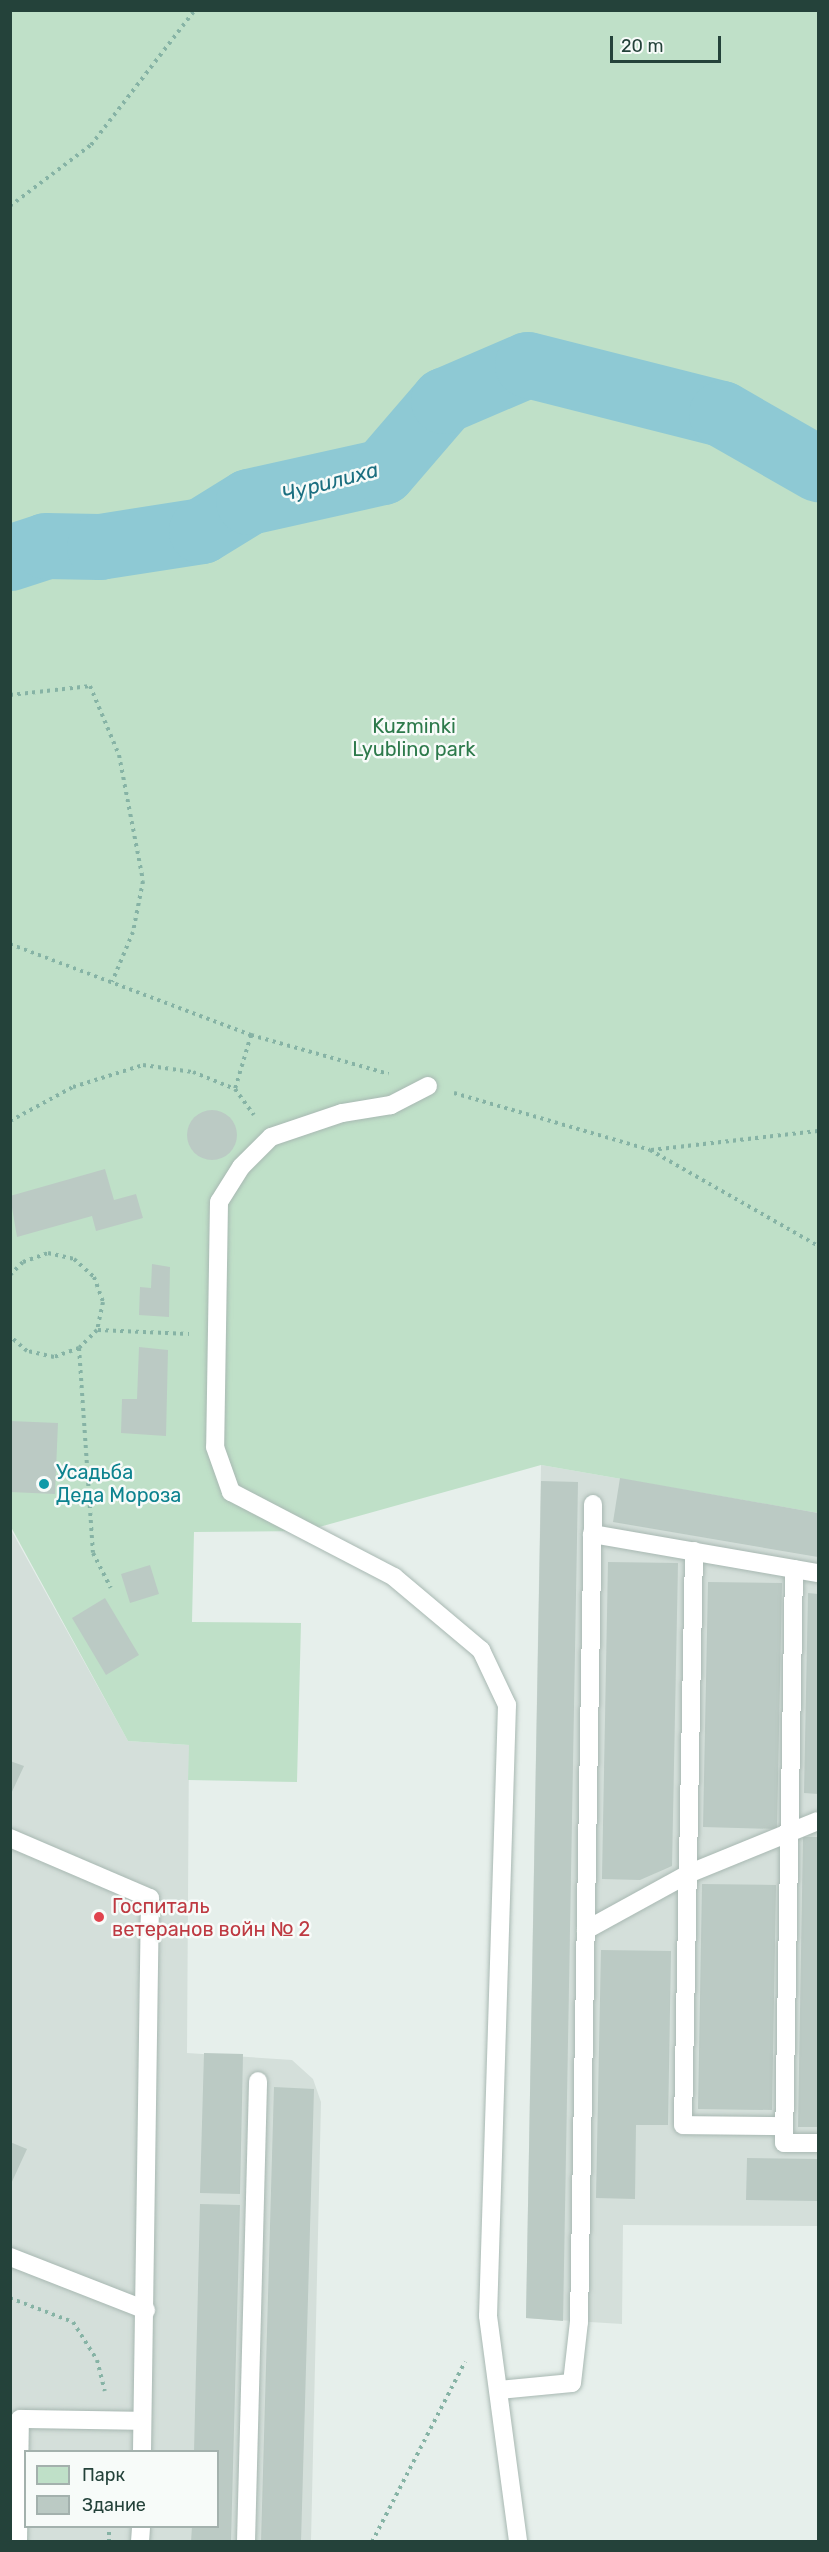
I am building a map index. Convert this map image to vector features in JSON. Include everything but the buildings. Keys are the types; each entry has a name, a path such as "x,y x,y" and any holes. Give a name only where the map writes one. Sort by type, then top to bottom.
{"lane":[{"path":"428,1086 391,1105 342,1113 271,1137 241,1167 219,1202 215,1447 231,1492 394,1576 481,1650 507,1705 488,2316 518,2541"},
{"path":"499,2390 572,2383 579,2322 593,1504"},
{"path":"592,1534 819,1573"},
{"path":"694,1551 683,2125 784,2126"},
{"path":"794,1569 784,2143 819,2144"},
{"path":"586,1930 688,1874 789,1831 819,1821"},
{"path":"10,1838 150,1898 146,2310 142,2450"},
{"path":"246,2541 258,2081"},
{"path":"10,2257 146,2310"},
{"path":"18,2541 20,2419 142,2421"}],"path":[{"path":"10,206 91,145 195,10"},
{"path":"10,695 64,685 90,686 119,755 143,881 133,932 112,982"},
{"path":"10,944 162,1000"},
{"path":"235,1089 251,1035"},
{"path":"10,1121 73,1087 143,1065 193,1072 235,1089 271,1137"},
{"path":"819,1131 650,1150 819,1246"},
{"path":"10,1275 22,1262 48,1253 74,1259 94,1277 103,1302 97,1330 79,1348 54,1357 27,1351 10,1336"},
{"path":"97,1330 217,1334"},
{"path":"79,1348 93,1552 111,1588"},
{"path":"10,2298 73,2322 97,2360 112,2421"},
{"path":"372,2541 467,2357"}],"shaded area":[{"path":"541,1465 818,1513 818,2226 623,2225 622,2324 526,2318"},
{"name":"Госпиталь ветеранов войн № 2","path":"10,1528 128,1741 189,1745 187,2053 292,2060 313,2079 321,2102 311,2541 11,2541"}],"green space":[{"name":"Kuzminki Lyublino park","path":"10,11 818,11 818,1513 541,1465 305,1531 194,1532 192,1622 301,1623 297,1782 188,1780 189,1745 128,1741 11,1527"}],"waterway":[{"name":"Чурилиха","path":"10,558 46,546 100,547 202,531 249,502 383,472 444,401 528,365 722,414 818,469"}],"place":[{"name":"Усадьба Деда Мороза","path":"44,1484"},
{"name":"Госпиталь ветеранов войн № 2","path":"99,1917"}]}
